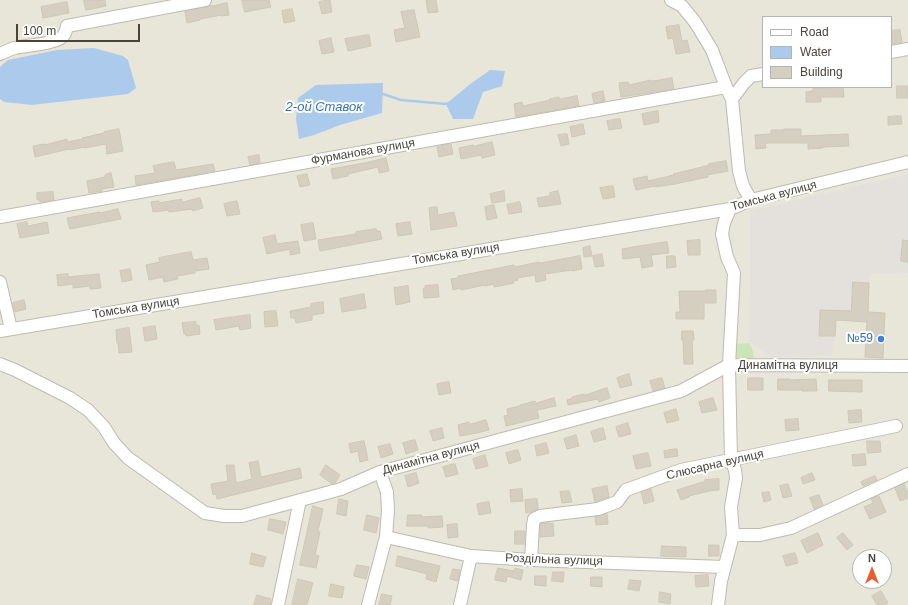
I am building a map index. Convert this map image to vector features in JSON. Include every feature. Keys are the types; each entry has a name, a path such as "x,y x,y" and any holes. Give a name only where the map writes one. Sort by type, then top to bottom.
{"street":[{"path":"0,54 14,48 42,44 59,39 66,32 67,26 205,0"},
{"path":"671,0 682,6 695,22 712,50 732,99 739,171 743,186 751,200"},
{"path":"892,52 908,49"},
{"path":"732,99 744,84 757,75"},
{"name":"Фурманова вулиця","path":"0,217 726,87"},
{"name":"Томська вулиця","path":"6,330 730,209 751,200 908,162"},
{"path":"718,605 720,581 733,534 731,507 736,478 731,460 729,366 734,273 727,257 722,234 724,222 730,209"},
{"path":"0,282 6,330"},
{"name":"Динамітна вулиця","path":"0,364 70,398 88,410 104,427 114,444 128,458 205,513 224,516 242,516 341,489 380,472 681,391 729,366 908,366"},
{"name":"Слюсарна вулиця","path":"531,560 534,519 540,516 598,509 617,502 626,490 681,470 896,426"},
{"path":"368,605 386,537 388,510 387,492 380,472"},
{"path":"733,534 760,535 791,528 908,474"},
{"path":"278,605 300,500"},
{"name":"Роздільна вулиця","path":"386,537 472,556 531,560 724,567"},
{"path":"460,605 472,556"}],"shaded area":[{"path":"0,0 908,0 908,605 0,605"},
{"path":"908,174 908,273 870,274 868,312 852,311 851,321 836,321 831,356 772,357 749,341 750,211"}],"green space":[{"path":"749,343 753,351 754,360 738,359 733,350 735,344"}],"water":[{"path":"94,48 123,56 128,60 136,88 128,94 32,105 4,102 0,99 0,67 8,60 57,50"},
{"path":"490,70 505,71 502,86 483,92 473,119 453,119 446,104"},
{"name":"2-ой Ставок","path":"383,83 382,113 299,139 296,119 298,98 316,85"}],"building":[{"path":"84,0 105,0 106,6 86,10"},
{"path":"242,0 269,0 271,7 245,12"},
{"path":"330,0 332,12 322,14 319,2"},
{"path":"436,0 438,12 428,13 426,1"},
{"path":"67,2 69,13 43,18 41,7"},
{"path":"227,3 229,15 200,19 187,23 185,11"},
{"path":"292,9 295,21 284,23 282,11"},
{"path":"414,10 420,37 396,42 394,30 405,28 401,12"},
{"path":"679,25 682,41 687,40 690,52 676,54 673,38 668,39 666,27"},
{"path":"900,30 902,42 892,44 892,31"},
{"path":"369,35 371,46 348,51 345,39"},
{"path":"331,38 334,52 322,54 319,41"},
{"path":"672,78 674,89 621,97 619,83 628,82 629,85 651,80"},
{"path":"897,86 908,86 908,98 897,98"},
{"path":"813,88 843,88 844,97 821,97 821,102 806,102 806,92 813,91"},
{"path":"603,91 605,101 594,103 592,94"},
{"path":"577,96 579,106 516,117 514,104 522,102 523,106 559,97 559,99"},
{"path":"658,111 659,122 644,125 642,114"},
{"path":"901,116 902,124 888,125 888,117"},
{"path":"620,119 622,128 609,130 607,121"},
{"path":"583,124 585,134 572,137 570,127"},
{"path":"119,129 123,151 107,154 106,144 69,149 35,157 33,146 45,145 67,139 67,142 83,139 82,138"},
{"path":"801,129 801,136 848,134 849,146 808,149 808,143 765,143 766,148 756,149 755,135 771,134 771,130"},
{"path":"567,134 569,144 561,146 558,135"},
{"path":"492,142 495,155 482,158 481,155 461,159 459,148"},
{"path":"451,144 453,154 439,157 437,147"},
{"path":"259,155 260,163 250,165 248,157"},
{"path":"386,158 389,171 379,173 378,167 333,179 331,169"},
{"path":"726,161 728,171 675,184 636,190 633,179 647,176 648,181 710,165 709,164"},
{"path":"174,162 176,170 213,164 215,171 136,185 135,176 155,173 153,166"},
{"path":"111,173 114,187 89,193 87,181 105,177 105,175"},
{"path":"307,174 310,185 300,187 297,176"},
{"path":"613,186 615,197 603,199 600,188"},
{"path":"504,191 505,201 492,203 490,194"},
{"path":"558,191 561,204 539,207 537,198 550,196 550,193"},
{"path":"53,192 54,200 40,202 40,200 37,200 37,193"},
{"path":"200,198 203,208 192,211 192,209 169,212 168,210 153,212 151,202 159,201 159,203 182,199 182,202"},
{"path":"237,201 240,214 227,216 224,204"},
{"path":"520,202 522,212 509,214 507,205"},
{"path":"494,205 497,218 487,220 485,207"},
{"path":"437,207 438,215 454,212 457,226 431,230 429,208"},
{"path":"118,209 121,219 70,229 67,218"},
{"path":"27,222 28,226 47,222 49,233 20,238 17,224"},
{"path":"410,222 412,234 398,236 396,224"},
{"path":"313,223 316,239 304,241 301,225"},
{"path":"376,229 377,231 380,231 382,239 320,251 318,240"},
{"path":"275,235 277,244 298,241 300,253 290,255 290,249 267,254 263,238"},
{"path":"700,240 700,255 688,255 687,241"},
{"path":"903,240 908,241 908,262 901,261"},
{"path":"667,242 669,253 651,255 653,266 642,268 640,257 623,259 622,249"},
{"path":"590,246 592,256 584,257 583,248"},
{"path":"191,252 193,260 207,258 209,269 177,276 178,279 164,282 163,277 149,280 146,265 160,262 159,258"},
{"path":"602,254 604,266 595,267 593,256"},
{"path":"580,256 582,269 545,274 546,280 536,282 535,275 517,278 518,280 513,281 514,283 494,287 494,284 453,290 451,279 458,278 458,276 514,265 515,267"},
{"path":"667,256 675,256 676,267 667,268"},
{"path":"130,269 132,280 122,282 120,271"},
{"path":"68,274 68,277 99,274 101,288 90,289 89,286 73,288 73,284 58,286 57,275"},
{"path":"853,282 869,283 868,312 885,313 883,358 865,357 867,322 836,320 835,336 819,336 820,310 851,311"},
{"path":"438,285 439,297 424,298 423,289 425,286"},
{"path":"408,286 410,302 396,305 394,288"},
{"path":"716,290 716,303 704,303 704,319 676,319 676,312 680,312 679,291"},
{"path":"364,294 366,308 342,312 340,299"},
{"path":"24,300 26,309 15,312 13,303"},
{"path":"323,302 324,313 312,315 312,320 296,323 295,318 291,318 290,311 311,307 311,304"},
{"path":"276,311 278,326 265,327 264,312"},
{"path":"250,315 251,328 240,330 239,326 216,330 214,320"},
{"path":"196,322 196,326 199,325 200,334 186,336 186,334 184,334 182,323"},
{"path":"155,326 157,339 145,341 143,328"},
{"path":"129,328 132,352 119,353 116,330"},
{"path":"682,331 693,331 693,364 684,364"},
{"path":"629,374 632,385 620,388 617,378"},
{"path":"662,378 665,388 653,391 650,381"},
{"path":"748,378 763,378 763,390 748,390"},
{"path":"778,379 816,379 817,391 778,390"},
{"path":"829,380 862,380 862,392 829,391"},
{"path":"449,382 451,393 439,395 437,384"},
{"path":"607,388 610,398 599,402 598,399 568,405 567,400 573,398 572,397 585,395"},
{"path":"554,398 556,406 537,410 539,418 506,426 504,416 508,415 507,409 535,401 536,403"},
{"path":"713,398 717,410 702,413 699,402"},
{"path":"676,409 679,420 667,423 664,413"},
{"path":"861,410 862,422 849,423 848,411"},
{"path":"798,419 799,430 786,431 785,420"},
{"path":"486,420 489,430 460,436 458,425"},
{"path":"628,423 631,434 619,437 616,427"},
{"path":"442,428 444,438 433,441 430,431"},
{"path":"603,428 606,439 594,442 591,432"},
{"path":"576,435 579,446 567,449 564,439"},
{"path":"415,440 418,450 406,454 403,443"},
{"path":"364,441 368,460 360,462 358,451 351,453 349,444"},
{"path":"867,441 880,441 881,452 868,453"},
{"path":"546,443 549,453 537,456 535,446"},
{"path":"390,444 393,454 381,458 378,447"},
{"path":"677,449 678,456 665,458 664,451"},
{"path":"518,450 521,460 509,464 506,453"},
{"path":"648,453 651,466 636,469 633,456"},
{"path":"865,454 866,465 853,466 852,455"},
{"path":"485,455 488,466 476,469 473,459"},
{"path":"258,461 261,477 300,468 302,478 217,499 216,494 213,495 211,484 228,481 226,465 234,465 236,483 252,479 249,463"},
{"path":"455,464 458,474 446,477 443,467"},
{"path":"326,465 340,475 335,483 332,484 320,475"},
{"path":"416,473 419,483 408,487 405,476"},
{"path":"812,473 815,480 803,484 801,478"},
{"path":"875,476 877,480 863,486 861,482"},
{"path":"719,479 719,490 689,496 681,500 677,490 706,481 705,480"},
{"path":"788,484 792,496 783,498 780,486"},
{"path":"904,484 908,493 908,498 900,501 895,488"},
{"path":"607,486 609,497 595,502 592,489"},
{"path":"522,489 523,501 511,502 510,490"},
{"path":"651,489 654,501 644,504 641,492"},
{"path":"569,491 572,502 562,503 560,492"},
{"path":"769,492 771,500 764,502 762,493"},
{"path":"819,495 823,505 814,509 810,498"},
{"path":"879,496 886,512 870,519 864,507 873,503 871,499"},
{"path":"339,499 348,501 346,516 337,514"},
{"path":"537,499 538,509 526,513 525,500"},
{"path":"489,502 491,513 479,515 477,504"},
{"path":"313,506 323,509 315,555 319,556 316,568 300,565"},
{"path":"607,514 608,524 596,525 595,517"},
{"path":"367,515 379,518 376,533 364,530"},
{"path":"408,515 422,515 422,517 442,516 443,527 428,528 428,526 407,526"},
{"path":"270,519 286,522 283,534 268,530"},
{"path":"542,523 553,523 554,536 540,537 540,526"},
{"path":"457,524 458,537 448,538 447,525"},
{"path":"515,531 525,531 524,544 515,544"},
{"path":"818,533 823,545 807,553 801,541"},
{"path":"843,533 853,545 847,550 837,538"},
{"path":"709,545 719,545 719,556 709,556"},
{"path":"662,546 686,547 686,557 661,556"},
{"path":"252,553 266,557 263,567 250,564"},
{"path":"795,553 798,563 786,566 783,556"},
{"path":"398,556 440,566 436,582 426,579 427,574 396,566"},
{"path":"357,565 369,567 366,579 354,576"},
{"path":"498,568 514,571 515,568 523,570 521,580 507,576 506,582 495,580"},
{"path":"453,569 460,570 458,581 450,579"},
{"path":"553,572 564,572 563,582 552,581"},
{"path":"708,575 709,586 696,587 695,576"},
{"path":"535,576 546,576 546,586 535,585"},
{"path":"591,577 602,577 602,587 591,586"},
{"path":"298,579 313,583 307,605 292,605"},
{"path":"630,580 641,581 639,591 628,589"},
{"path":"331,584 344,587 342,598 329,596"},
{"path":"881,591 888,603 884,605 877,605 872,596"},
{"path":"660,592 671,594 670,604 659,602"},
{"path":"382,594 392,596 390,605 379,605"},
{"path":"257,595 271,599 270,605 254,605"}],"waterway":[{"path":"381,94 401,100 449,103"}],"place":[{"name":"№59","path":"881,339"}]}
